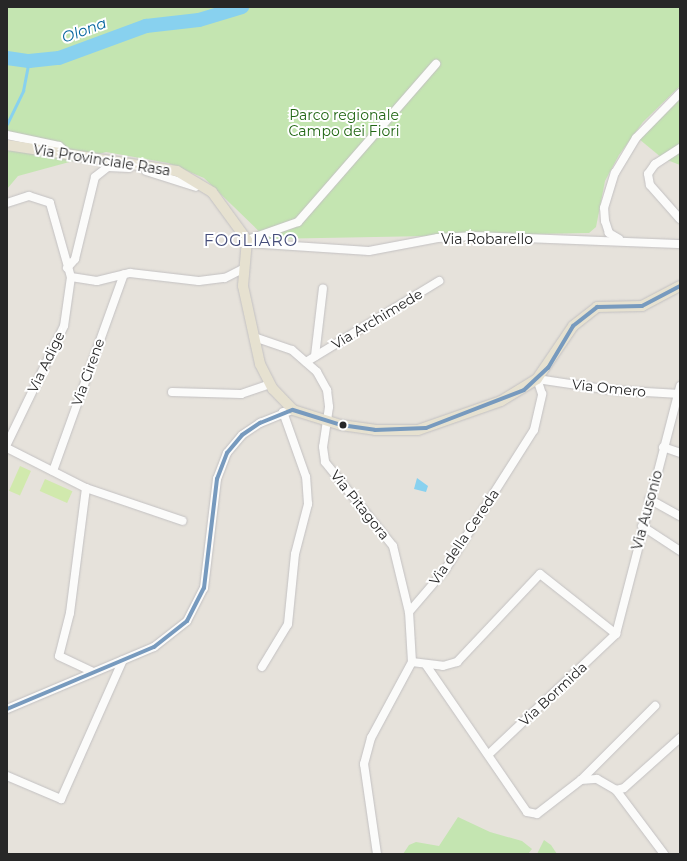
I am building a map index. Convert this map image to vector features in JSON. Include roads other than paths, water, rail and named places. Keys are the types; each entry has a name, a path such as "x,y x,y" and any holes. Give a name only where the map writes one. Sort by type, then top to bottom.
{"main road":[{"name":"Via Provinciale Rasa","path":"7,145 66,152 177,171 196,180 225,204 248,241"},
{"path":"248,241 243,286 260,364 270,384 288,411 375,430 418,430 502,401 537,379 573,326 597,307 642,306 680,286"}],"street":[{"path":"248,241 298,222 436,64"},
{"path":"620,240 610,233 605,221 604,208 615,173 636,138 680,93"},
{"path":"7,136 59,146 66,152"},
{"path":"680,148 654,164 648,174 650,186 680,219"},
{"path":"67,268 76,259 95,177 108,167 169,176 192,185 225,204"},
{"path":"7,203 29,196 47,200 71,277 97,281 124,274 199,281 224,278 245,268"},
{"name":"Via Robarello","path":"248,241 369,251 438,238 620,240 680,244"},
{"name":"Via Cirene","path":"53,471 124,274"},
{"name":"Via Adige","path":"7,444 64,326 71,277"},
{"name":"Via Archimede","path":"306,362 439,281"},
{"name":"Via Archimede","path":"315,356 323,288"},
{"path":"254,337 283,345 306,362 327,390 327,420"},
{"name":"Via Omero","path":"537,379 611,390 679,391"},
{"name":"Via della Cereda","path":"409,612 445,570 534,430 542,394 537,379"},
{"path":"172,392 241,394 270,384"},
{"name":"Via Ausonio","path":"616,634 649,499 679,391"},
{"path":"7,709 154,647 187,621 204,588 217,479 227,453 242,435 288,411 304,470 308,504 295,554 288,624 262,667"},
{"name":"Via Pitagora","path":"327,420 325,462 393,546 409,612"},
{"path":"664,447 680,453"},
{"path":"7,448 86,488 182,521"},
{"path":"86,488 70,613 59,656 93,672"},
{"path":"649,499 680,516"},
{"path":"642,526 680,551"},
{"path":"412,662 443,666 457,662 540,574 616,634"},
{"path":"377,854 364,764 370,738 412,662 409,612"},
{"name":"Via Bormida","path":"489,754 616,634"},
{"path":"7,776 61,799 123,660"},
{"path":"426,665 489,754 527,812 537,814 582,780 655,706"},
{"path":"616,790 624,788 680,738"},
{"path":"582,780 597,779 616,790 664,854"}],"water":[{"path":"417,478 428,486 426,492 414,489"}],"waterway":[{"name":"Olona","path":"7,58 29,61 59,58 146,26 199,20 242,7"},
{"path":"7,124 23,91 29,61"}],"district":[{"name":"FOGLIARO","path":"251,241"}],"park label":[{"name":"Parco regionale Campo dei Fiori","path":"344,124"}]}
